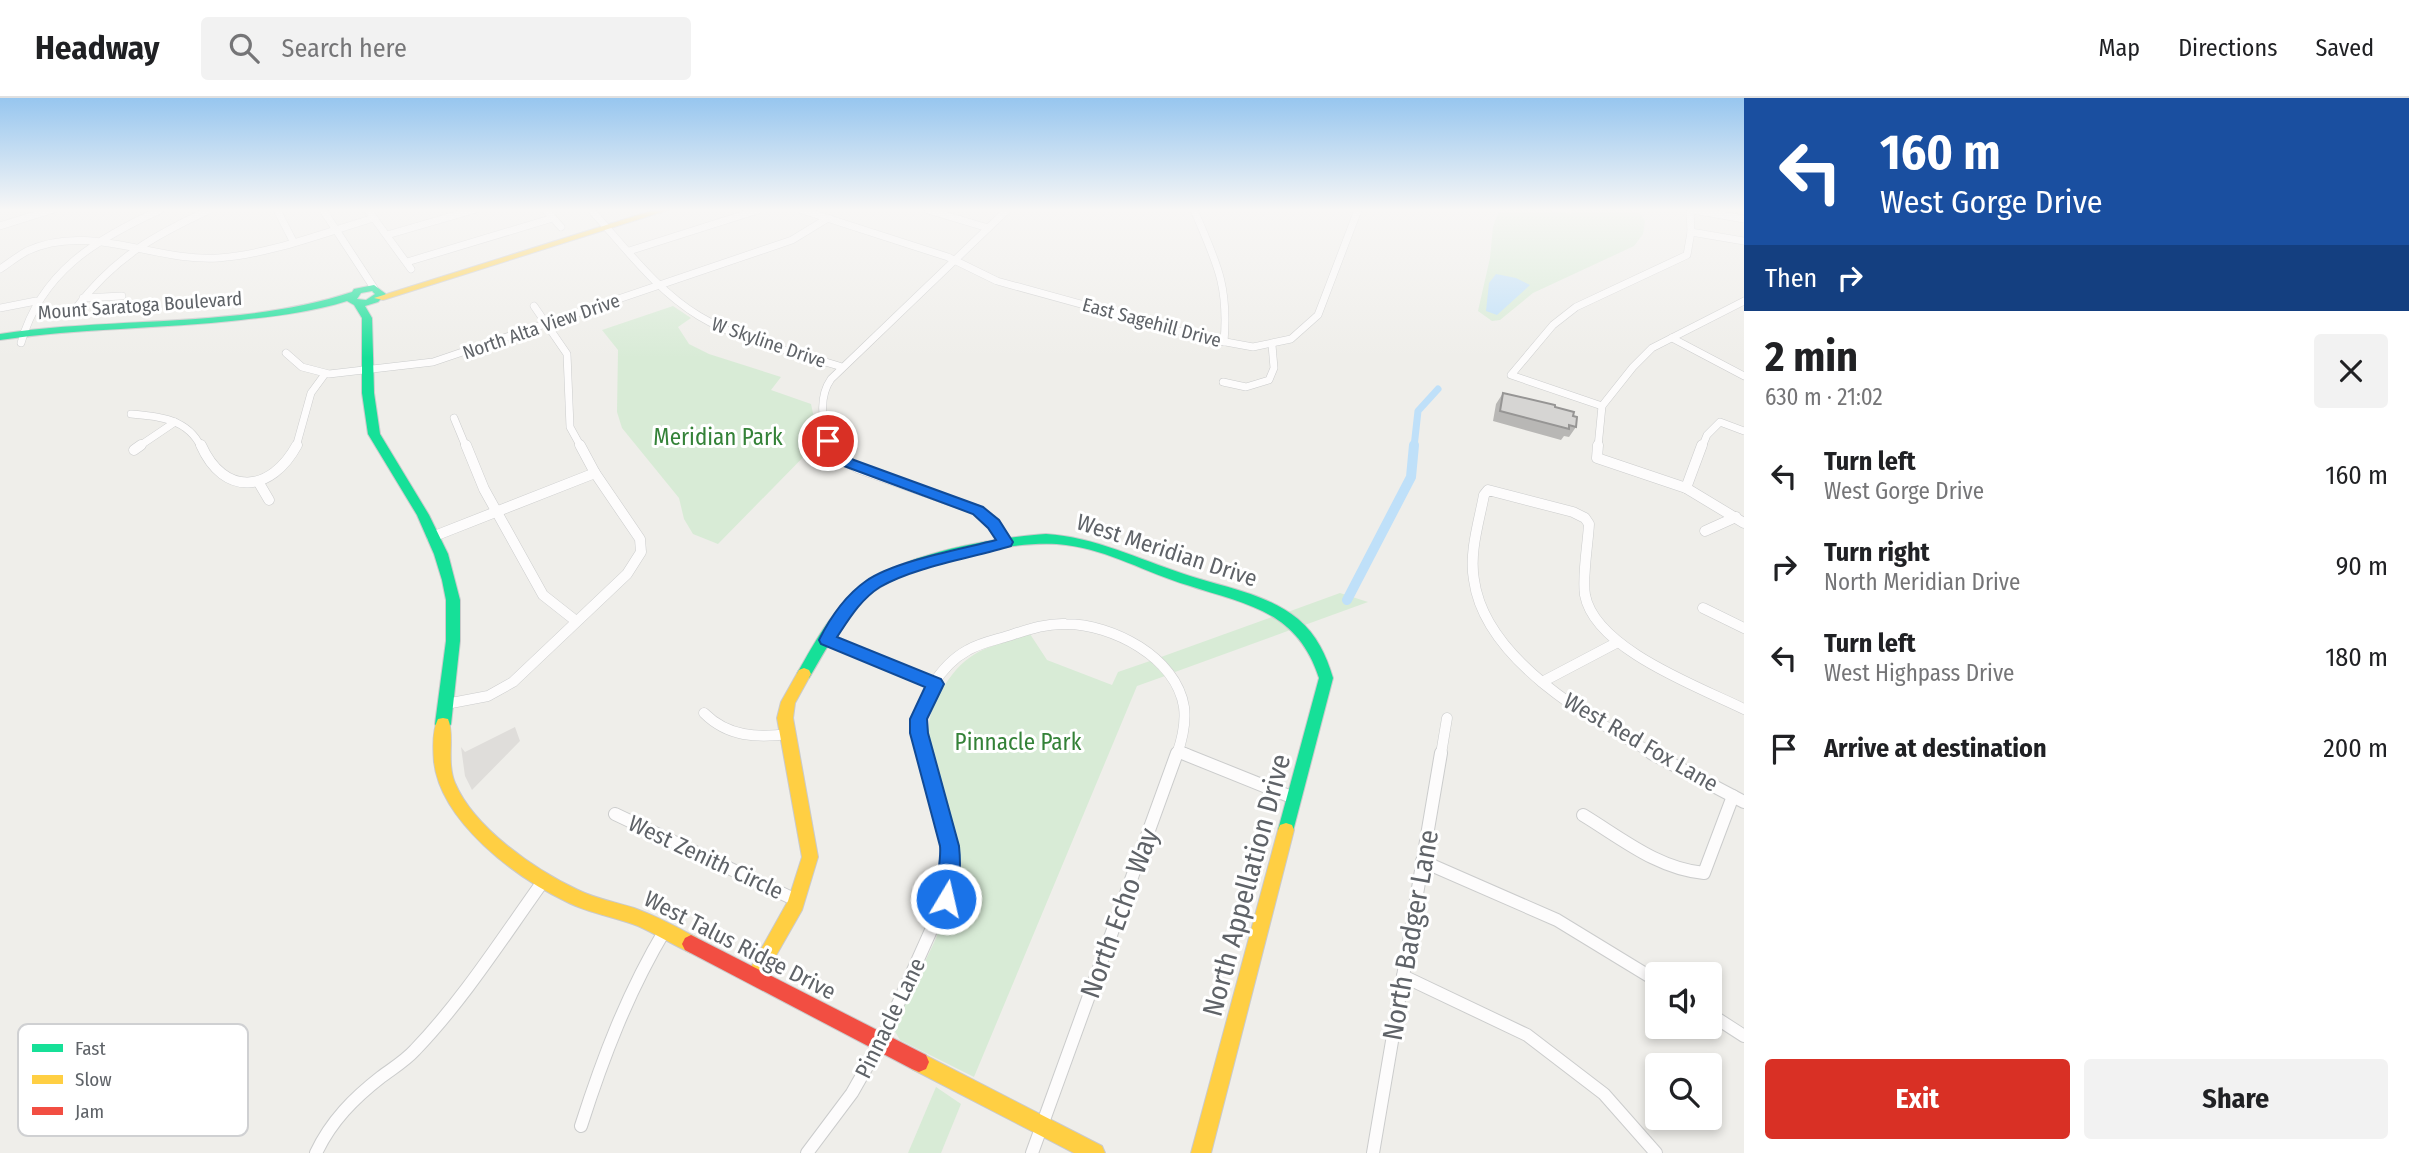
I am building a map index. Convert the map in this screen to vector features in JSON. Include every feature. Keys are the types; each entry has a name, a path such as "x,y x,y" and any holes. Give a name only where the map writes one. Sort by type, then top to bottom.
{"street":[{"path":"22,338 36,301 62,272 78,259"},
{"path":"76,308 102,274 120,259"},
{"path":"357,259 374,290 367,317"},
{"path":"405,259 411,269"},
{"path":"407,262 416,259"},
{"path":"356,298 374,290 406,287 458,275 507,259"},
{"name":"W Skyline Drive","path":"637,259 689,309 722,328 842,367"},
{"name":"North Alta View Drive","path":"325,374 369,372 433,362 736,259"},
{"path":"1215,259 1221,274 1227,307 1224,342"},
{"path":"1223,382 1237,387 1255,387 1269,380 1274,368 1272,345 1291,339 1318,315 1339,259"},
{"path":"1602,407 1511,375 1553,325 1576,307 1678,259"},
{"path":"955,260 842,367 822,391 820,402 833,452 849,463 978,510 1006,542"},
{"name":"East Sagehill Drive","path":"955,260 997,281 1032,291 1224,342 1253,347 1272,345"},
{"name":"Mount Saratoga Boulevard","path":"0,337 22,338 77,326 230,319 356,298 374,290"},
{"path":"83,298 122,296"},
{"name":"West Talus Ridge Drive","path":"356,298 367,317 370,414 376,438 409,491 447,573 453,608 454,639 442,755 445,776 453,796 472,819 544,880 574,897 625,912 665,930 1095,1153"},
{"path":"0,308 36,301"},
{"path":"1740,520 1686,488 1597,457 1602,407 1652,348 1744,301"},
{"path":"446,705 488,696 513,682 626,574 641,552 640,539 595,473 570,427 566,354 534,306"},
{"path":"1672,338 1744,376"},
{"path":"131,414 152,415 192,431 211,464 220,472 244,484 259,483 273,474 296,449 303,433 311,393 325,374 302,367 286,353"},
{"path":"454,418 484,489 543,595 576,621"},
{"path":"134,450 175,422"},
{"path":"1686,488 1696,472 1703,444 1713,426 1720,422 1744,431"},
{"path":"432,537 595,473"},
{"path":"259,483 269,500"},
{"name":"West Red Fox Lane","path":"1618,642 1598,623 1585,594 1589,524 1585,518 1573,512 1488,489 1484,495 1472,566 1476,593 1497,634 1542,682 1574,707 1739,799"},
{"path":"1704,531 1740,520"},
{"name":"West Meridian Drive","path":"755,976 805,886 810,857 785,718 788,702 849,606 873,584 902,571 1006,542 1044,538 1081,544 1262,606 1291,621 1306,633"},
{"path":"1703,608 1744,628"},
{"name":"Pinnacle Lane","path":"807,1153 852,1093 881,1042 942,909 949,881 950,846 919,733 919,719 935,684 952,661 970,649 1058,624 1088,627 1130,643 1159,661 1169,673"},
{"name":"North Appellation Drive","path":"1200,1153 1326,678 1317,648 1306,633"},
{"path":"827,640 935,684"},
{"path":"1542,682 1618,642 1646,660 1744,709"},
{"name":"North Echo Way","path":"1032,1153 1178,751 1183,728 1183,700 1169,673"},
{"path":"704,713 716,724 752,737 789,734"},
{"name":"North Badger Lane","path":"1373,1153 1447,718"},
{"path":"1178,751 1293,798"},
{"path":"1583,815 1670,866 1689,874 1704,873 1739,799"},
{"name":"West Zenith Circle","path":"615,814 797,901"},
{"path":"1422,861 1557,919 1645,974"},
{"path":"316,1153 341,1113 367,1088 407,1058 438,1024 544,880"},
{"path":"581,1126 615,1027 647,959 665,930"},
{"path":"1403,976 1495,1018 1536,1041 1604,1094 1657,1153"},
{"path":"1722,1022 1744,1036"}],"shaded area":[{"path":"515,727 520,741 472,790 465,776 461,747 465,752"}],"green space":[{"path":"1490,259 1606,259 1533,293 1500,320 1492,321 1478,311"},
{"name":"Meridian Park","path":"673,306 691,318 678,327 689,344 709,354 781,377 771,390 811,404 819,441 718,544 693,534 684,519 679,498 622,428 617,412 618,350 602,330"},
{"path":"1340,593 1368,602 1302,626 1285,613"},
{"path":"1275,616 1293,629 1175,672 1161,657"},
{"name":"Pinnacle Park","path":"1030,634 1047,660 1112,685 1118,672 1150,661 1165,676 1137,686 974,1077 900,1040 893,1028 942,924 954,883 955,840 930,756 928,736 931,714 940,693 959,667 988,648"},
{"path":"936,1087 961,1104 941,1153 908,1153"}],"water":[{"path":"1496,274 1516,278 1530,285 1497,315 1486,311 1489,283"}],"building":[{"path":"1503,393 1574,412 1573,416 1577,417 1576,427 1569,425 1569,429 1500,411"}],"waterway":[{"path":"1414,447 1418,411 1438,389"},
{"path":"1347,600 1411,477 1414,445"}],"traffic: fast":[{"path":"374,288 381,294 371,302 359,303 351,300 358,291 374,288"},
{"path":"0,337 64,328 258,315 318,306 353,295"},
{"path":"359,304 367,318 368,393 374,434 423,515 441,554 449,580 453,600 453,641 443,724"},
{"path":"804,674 831,630 854,601 879,581 902,570 960,552 1020,541 1066,540 1098,548 1176,577 1256,602 1293,623 1307,637 1319,656 1326,678 1286,830"}],"traffic: slow":[{"path":"379,298 504,259"},
{"path":"755,976 796,904 810,857 785,718 788,702 804,674"},
{"path":"443,724 442,754 447,783 468,817 500,849 537,877 572,896 645,921 691,944"},
{"path":"1201,1153 1286,830"},
{"path":"919,1062 1095,1153"}],"traffic: jam":[{"path":"691,944 919,1062"}],"route":[{"path":"828,441 833,452 849,463 978,510 988,518 1006,542 887,576 857,597 827,640 935,684 919,719 919,733 950,846 951,861 946,899"}]}
